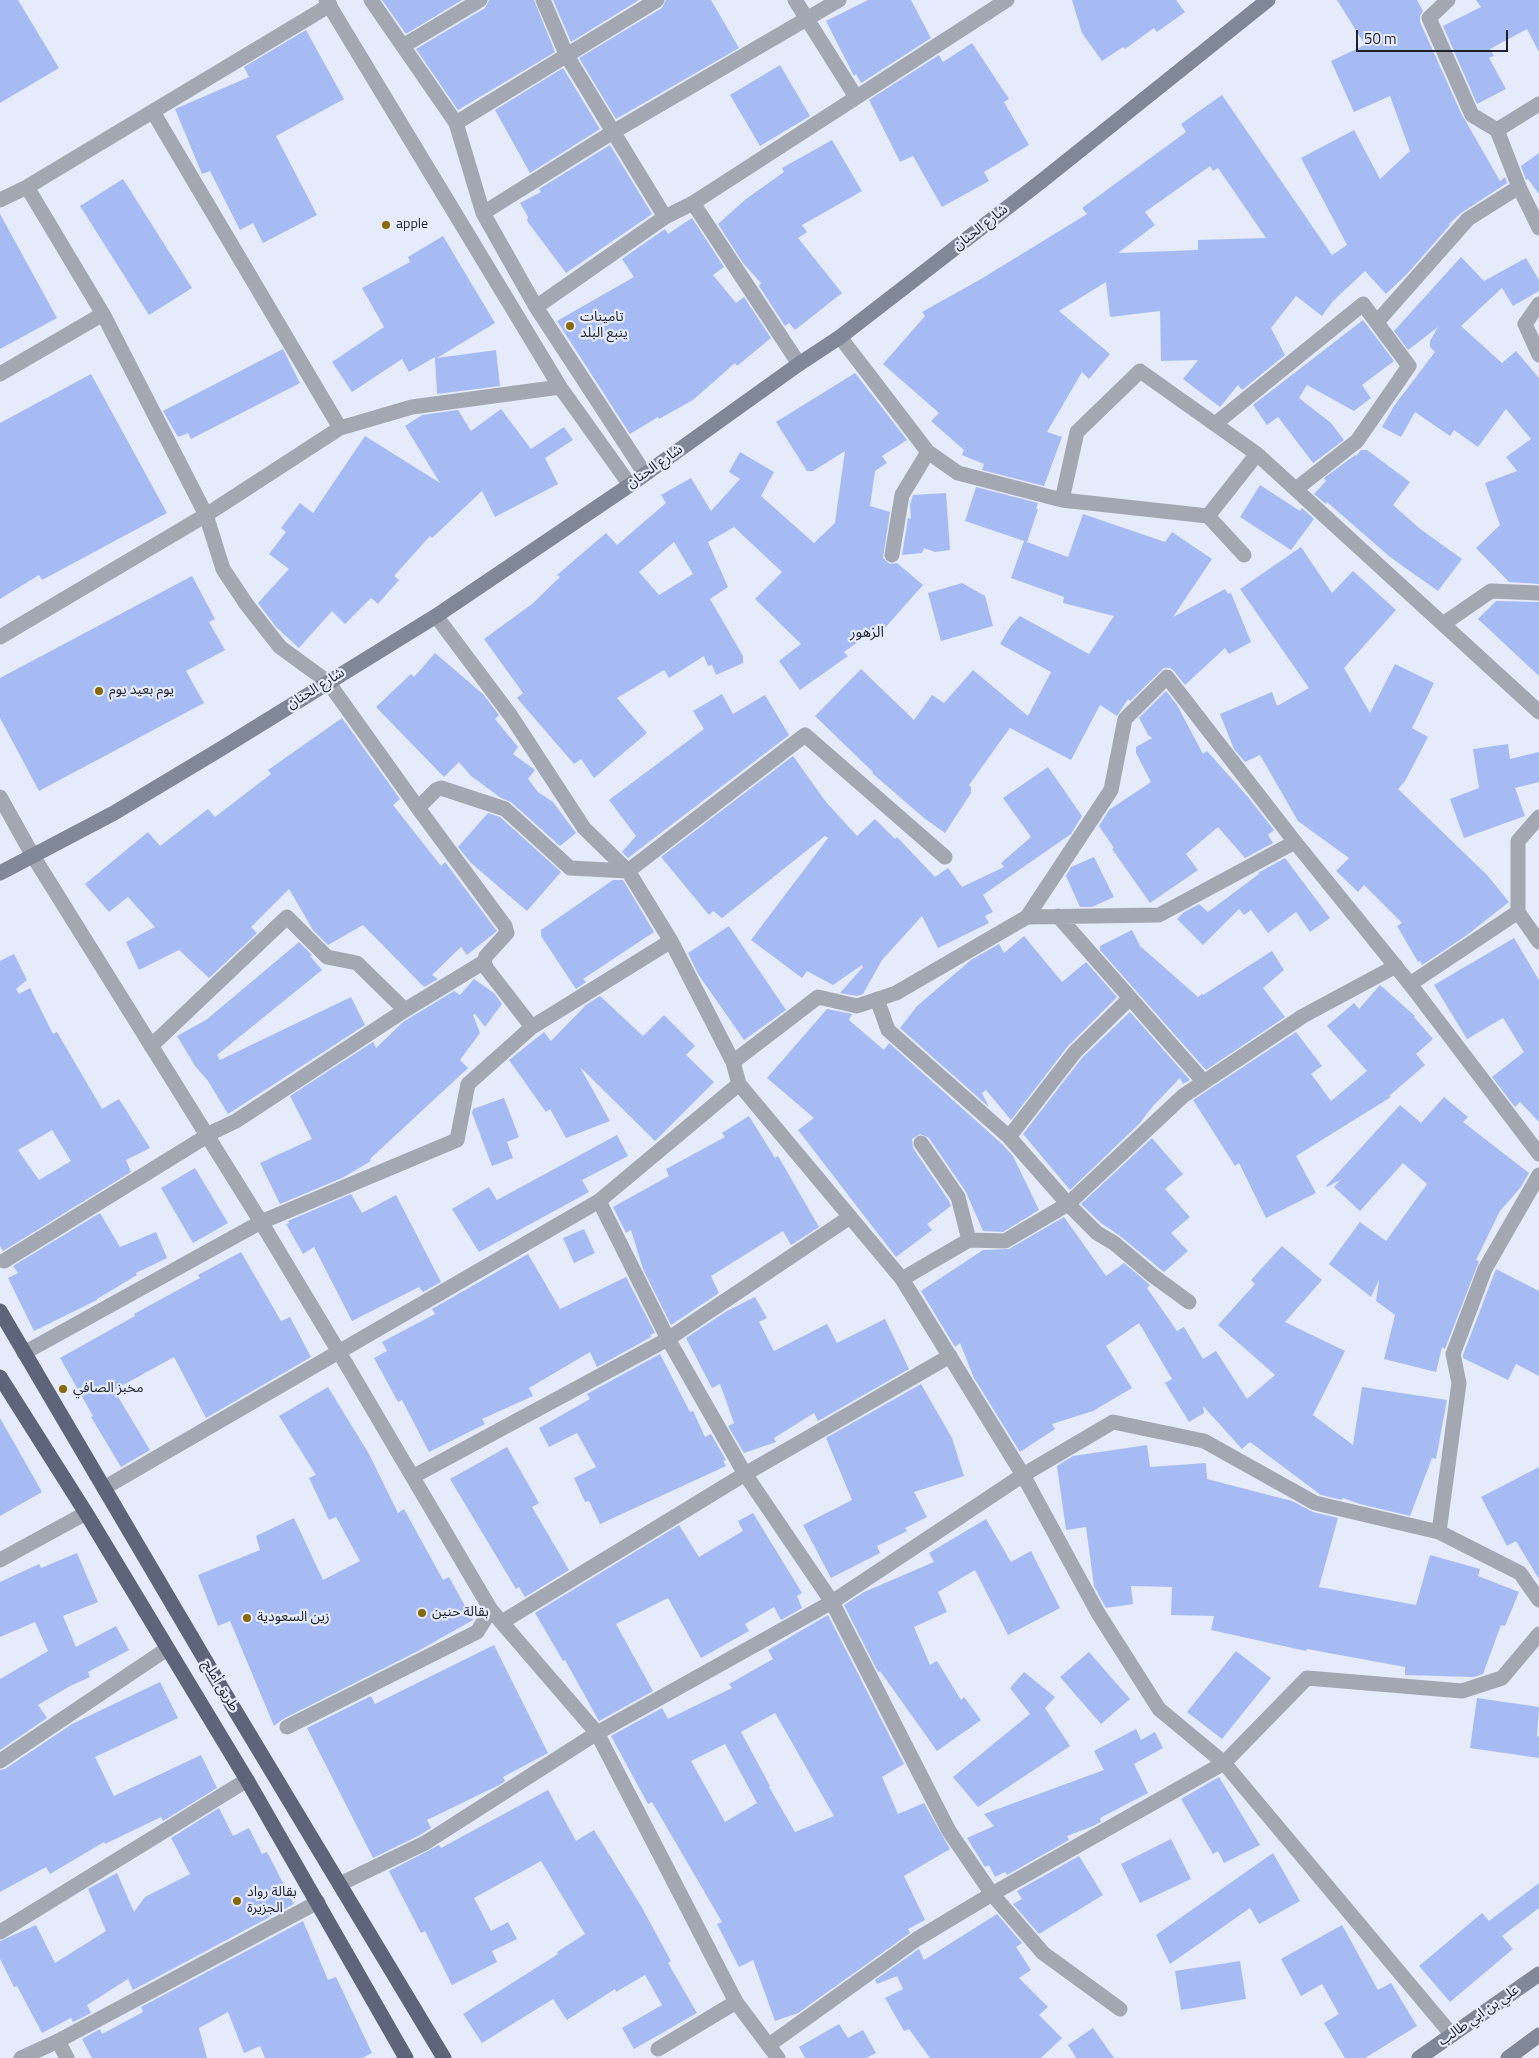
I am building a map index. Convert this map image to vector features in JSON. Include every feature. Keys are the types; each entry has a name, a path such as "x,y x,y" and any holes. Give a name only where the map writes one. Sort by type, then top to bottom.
{"highway":[{"name":"طريق أملج","path":"0,1311 221,1687 444,2058"},
{"name":"طريق أملج","path":"1,1379 86,1513 247,1780 318,1902 401,2056"}],"main road":[{"name":"شارع الحنان","path":"0,873 114,813 219,750 436,616 630,485 799,364 840,337 1043,180 1260,2"},
{"name":"علي بن ابي طالب","path":"1419,2058 1539,1974"},
{"path":"1512,2057 1539,2035"}],"street":[{"path":"371,0 456,122 483,213 536,307 645,474"},
{"path":"403,46 480,0"},
{"path":"543,0 567,56 665,217"},
{"path":"456,122 657,0"},
{"path":"795,0 856,97"},
{"path":"483,213 614,132 839,0"},
{"path":"536,307 665,217 693,203 1007,0"},
{"path":"1448,0 1430,18 1472,116 1497,130 1519,187 1539,228"},
{"path":"0,200 27,187 153,112 328,3 560,387 630,485"},
{"path":"1497,130 1539,104"},
{"path":"153,112 340,428"},
{"path":"4,1261 215,1131 236,1121 405,1010 484,962 486,956 507,933 505,926 328,682 280,647 247,605 223,569 206,515 103,314 27,187"},
{"path":"1377,322 1468,219 1519,187"},
{"path":"693,203 799,364"},
{"path":"1215,424 1363,304 1409,366 1357,441 1296,489"},
{"path":"1539,304 1525,324 1539,355"},
{"path":"0,374 103,314"},
{"path":"840,337 928,452 958,473 1062,500 1208,516 1244,555"},
{"path":"1062,500 1077,432 1140,371 1257,454 1539,712"},
{"path":"0,636 206,515 340,428 412,407 560,387"},
{"path":"892,555 902,495 928,452"},
{"path":"1208,516 1257,454"},
{"path":"1443,624 1491,591 1539,593"},
{"path":"436,616 511,716 584,828 628,871 671,941 733,1062 739,1084 902,1279 1023,1475 1098,1614 1159,1709 1224,1762 1452,2035"},
{"path":"733,1062 818,997 858,1006 896,993 1027,917 1111,790 1125,719 1167,677 1294,842 1396,966 1539,1154"},
{"path":"418,808 436,790 441,788 505,809 570,868 628,871 805,735 945,857"},
{"path":"0,797 33,856 261,1222 414,1476 491,1610 597,1733 736,2002 778,2058"},
{"path":"1539,817 1518,841 1518,912 1539,942"},
{"path":"1027,917 1159,915 1294,842"},
{"path":"1410,984 1518,912"},
{"path":"1058,916 1204,1082"},
{"path":"151,1046 287,917 327,957 357,963 405,1010"},
{"path":"24,1353 261,1222 457,1140 468,1084 532,1027 671,941"},
{"path":"484,962 487,969 532,1027"},
{"path":"902,1279 969,1240 1005,1241 1068,1204 1183,1096 1302,1016 1396,966"},
{"path":"1009,1137 1075,1052 1130,998"},
{"path":"877,999 888,1030 1009,1137 1068,1204 1097,1233 1114,1243 1152,1275 1189,1302"},
{"path":"104,1488 599,1201 739,1084"},
{"path":"921,1143 958,1197 969,1240"},
{"path":"1439,1532 1459,1383 1453,1354 1485,1268 1539,1175"},
{"path":"599,1201 668,1339 745,1474 832,1602 949,1831 992,1894 1043,1953 1120,2009"},
{"path":"414,1476 668,1339 850,1218"},
{"path":"502,1622 745,1474 950,1356"},
{"path":"340,1884 425,1843 597,1733 832,1602 1023,1475 1113,1422 1204,1441 1315,1503 1439,1532 1520,1573 1539,1600"},
{"path":"0,1560 86,1513"},
{"path":"287,1727 476,1632 491,1610"},
{"path":"769,2044 916,1939 1224,1762 1307,1678 1462,1691 1502,1678 1539,1634"},
{"path":"0,1761 167,1649"},
{"path":"0,1932 247,1780"},
{"path":"21,2058 58,2041 318,1902"},
{"path":"658,2049 736,2002"},
{"path":"58,2041 66,2058"}],"building":[{"path":"0,0 18,0 59,68 0,103"},
{"path":"382,0 462,0 406,34"},
{"path":"489,0 534,0 555,52 458,110 416,49 485,8"},
{"path":"553,0 639,0 571,42"},
{"path":"666,0 711,0 739,48 616,119 579,58 662,8"},
{"path":"868,0 911,0 931,38 861,83 856,74 854,76 826,21"},
{"path":"1072,0 1176,0 1185,12 1157,32 1154,28 1125,49 1123,47 1102,61 1082,33"},
{"path":"1337,0 1417,0 1423,11 1420,16 1420,22 1461,113 1500,181 1505,177 1507,183 1461,213 1449,224 1407,274 1386,294 1365,271 1333,301 1322,316 1296,296 1271,328 1285,355 1242,390 1238,385 1220,407 1183,379 1198,360 1161,361 1160,311 1110,317 1106,282 1059,311 1110,354 1089,379 1082,372 1047,432 1062,437 1044,486 982,470 984,464 962,455 964,450 931,421 939,413 883,364 925,316 922,312 981,279 1087,214 1082,208 1186,132 1181,124 1222,95 1332,255 1347,245 1301,158 1354,130 1380,179 1410,151 1390,96 1354,112 1331,61 1365,45","holes":["1210,166 1213,171 1218,168 1266,238 1198,240 1198,250 1118,253 1155,225 1145,212"]},
{"path":"1476,0 1539,0 1539,52 1527,29 1490,49 1494,56 1489,58 1506,89 1477,104 1443,26 1481,7"},
{"path":"306,30 344,99 276,136 317,215 263,243 253,223 240,230 210,171 202,174 175,109 249,77 244,67"},
{"path":"972,43 1009,99 1004,102 1029,145 984,172 989,181 942,207 913,156 900,162 869,100 939,55 943,62"},
{"path":"780,65 810,116 760,146 730,95"},
{"path":"563,68 600,129 530,173 495,110"},
{"path":"832,140 862,191 802,225 807,232 798,238 842,293 795,330 789,323 785,326 759,286 761,283 743,263 718,224 746,199 784,172 782,168"},
{"path":"610,145 652,214 566,273 527,221 528,217 520,203 541,192 539,189"},
{"path":"1539,153 1539,194 1528,179 1526,180 1521,166"},
{"path":"123,179 192,288 149,315 80,206"},
{"path":"0,214 57,318 0,349"},
{"path":"692,218 724,267 713,275 736,303 744,297 771,338 737,366 735,363 693,400 659,419 658,417 630,434 557,321 634,277 622,259 665,229 668,234"},
{"path":"443,236 495,323 437,358 496,350 500,386 437,394 435,357 409,372 402,359 352,392 332,362 384,327 362,288 410,262 408,257"},
{"path":"1461,257 1484,281 1526,258 1539,280 1539,291 1513,306 1502,288 1461,326 1502,363 1516,351 1539,378 1539,584 1509,582 1476,548 1500,525 1485,483 1517,471 1506,457 1531,439 1506,409 1478,447 1454,430 1450,436 1415,412 1401,437 1382,427 1394,406 1435,352 1430,347 1430,341 1438,327 1408,350 1394,331"},
{"path":"1363,320 1394,361 1362,385 1371,398 1354,411 1307,385 1299,398 1331,423 1344,440 1313,463 1278,417 1267,425 1253,405"},
{"path":"283,349 300,383 191,439 188,433 178,437 163,411"},
{"path":"855,373 907,440 882,456 887,463 875,471 870,506 890,512 883,558 890,564 897,563 923,585 884,629 880,626 844,652 848,656 800,690 779,661 801,644 755,599 782,572 734,527 708,542 728,587 710,599 743,656 743,663 716,675 712,665 708,666 704,656 669,678 664,670 617,698 647,733 594,778 581,759 574,764 517,698 523,693 484,639 532,604 560,577 557,575 606,533 617,545 666,503 661,495 691,478 711,511 740,479 729,472 740,452 774,472 761,496 814,543 835,523 845,451 813,471 807,471 776,422","holes":["674,542 693,574 659,595 639,572"]},
{"path":"91,374 167,513 42,580 39,575 0,599 0,423"},
{"path":"501,409 531,449 564,427 573,440 545,458 558,484 495,517 482,491 432,538 430,536 394,576 399,580 378,604 371,598 345,624 332,611 299,648 276,627 258,603 289,569 269,554 286,532 281,528 300,503 313,513 365,436 440,483 405,426 422,415 458,410 471,431"},
{"path":"1361,450 1367,450 1410,482 1393,505 1419,528 1462,559 1438,591 1390,557 1327,502 1326,504 1314,494 1326,481 1324,478 1356,456"},
{"path":"1260,485 1300,511 1302,508 1314,519 1291,550 1240,517"},
{"path":"976,487 1038,503 1036,509 1038,509 1027,542 965,521"},
{"path":"946,493 950,550 935,552 924,548 922,553 902,555 908,518 911,519 910,505 913,495"},
{"path":"1083,514 1165,542 1172,532 1212,559 1173,617 1225,589 1228,594 1231,593 1251,642 1229,654 1225,648 1185,685 1174,671 1170,668 1164,668 1130,701 1128,699 1117,716 1100,705 1071,760 1010,728 969,785 971,793 945,833 924,818 872,773 815,716 861,669 914,720 932,695 944,703 973,670 1028,716 1051,672 1000,644 1010,627 1020,616 1089,654 1114,616 1063,603 1064,597 1011,578 1024,541 1068,557"},
{"path":"1301,547 1332,593 1353,571 1396,610 1344,668 1370,713 1395,664 1434,683 1412,728 1428,737 1405,781 1398,789 1487,875 1509,902 1467,935 1422,965 1420,961 1418,962 1397,926 1402,923 1364,885 1358,892 1336,871 1349,858 1298,821 1260,755 1245,762 1234,749 1220,714 1272,692 1277,706 1309,688 1240,589"},
{"name":"يوم بعيد يوم","path":"192,576 215,619 209,622 225,650 186,671 204,703 39,791 0,718 0,678"},
{"path":"962,583 985,596 993,626 941,641 928,593"},
{"path":"1496,601 1539,602 1539,676 1478,619"},
{"path":"435,653 483,694 499,715 495,719 518,747 513,754 535,770 528,779 538,792 553,802 576,833 560,846 511,802 501,798 471,776 459,762 444,777 376,707 411,674 414,677"},
{"path":"1166,691 1177,705 1203,754 1207,751 1248,797 1274,830 1268,835 1273,843 1245,858 1218,827 1186,854 1198,870 1150,903 1112,849 1114,848 1099,826 1109,810 1151,782 1136,753 1136,747 1152,738 1148,735 1139,718"},
{"path":"722,694 733,714 765,695 789,735 628,858 622,852 636,836 609,800 704,729 693,711"},
{"path":"342,718 400,799 393,805 441,866 445,862 497,931 467,955 461,947 432,975 438,979 424,987 363,925 328,945 313,930 289,889 251,927 257,933 209,978 179,950 139,970 126,942 155,927 128,897 109,912 85,884 148,832 160,846 208,809 215,817 271,774 268,770"},
{"path":"1508,744 1510,759 1539,752 1539,782 1515,788 1525,816 1464,838 1450,799 1479,788 1473,749"},
{"path":"793,756 826,802 857,836 875,819 895,839 897,837 935,877 948,868 962,887 1004,867 1001,863 1031,837 1003,798 1048,767 1082,816 1071,834 983,895 993,912 985,916 989,923 938,948 922,916 882,960 863,994 857,996 840,993 863,967 862,965 833,985 807,971 802,978 751,940 828,838 825,836 722,918 713,911 709,915 661,857"},
{"path":"488,813 500,817 561,872 527,911 471,863 458,847"},
{"path":"1094,857 1114,897 1092,907 1080,907 1066,876 1071,867"},
{"path":"1285,858 1330,918 1310,932 1296,912 1268,933 1251,910 1244,915 1239,909 1203,945 1177,919 1183,913 1199,904 1208,912 1258,873"},
{"path":"613,880 623,880 654,932 583,979 586,982 576,989 541,936 541,930"},
{"path":"729,926 786,1010 744,1040 698,974 688,953"},
{"path":"1132,930 1140,946 1198,997 1272,951 1284,970 1263,988 1285,1017 1206,1070 1100,950 1100,946"},
{"path":"1024,936 1062,982 1086,962 1117,997 1068,1046 1011,1120 986,1090 982,1093 989,1107 900,1028 917,1006 971,960 999,944 1004,953"},
{"path":"1514,938 1539,980 1539,1122 1520,1102 1515,1107 1492,1077 1524,1052 1503,1018 1467,1039 1434,985"},
{"path":"299,942 312,955 310,956 322,970 217,1055 220,1060 351,997 365,1025 228,1114 177,1036 206,1020"},
{"path":"14,954 27,980 16,989 19,994 30,988 53,1034 57,1032 102,1109 119,1099 150,1148 126,1160 131,1172 3,1251 0,1246 0,961","holes":["52,1130 71,1161 39,1180 18,1150"]},
{"path":"474,979 494,993 502,1004 485,1027 475,1014 473,1015 480,1033 460,1060 468,1068 370,1159 371,1161 342,1178 280,1204 260,1163 312,1139 290,1096 373,1042 376,1048 403,1022 454,991 460,995"},
{"path":"1380,985 1415,1016 1433,1039 1416,1054 1425,1065 1389,1096 1391,1097 1296,1156 1316,1193 1266,1218 1239,1163 1235,1166 1193,1100 1296,1032 1322,1066 1311,1074 1331,1101 1367,1071 1327,1026 1354,1003 1359,1009"},
{"path":"600,996 643,1036 664,1015 695,1046 686,1055 714,1082 655,1141 580,1067 610,1121 566,1138 550,1109 546,1112 509,1060 544,1032 551,1041 586,1005"},
{"path":"827,1009 852,1014 849,1020 884,1050 889,1043 1002,1144 1013,1156 1039,1210 1003,1232 983,1231 966,1192 929,1138 920,1134 912,1139 913,1148 951,1206 927,1224 932,1230 896,1257 798,1130 814,1118 767,1078"},
{"path":"1130,1012 1190,1080 1183,1084 1180,1078 1153,1106 1139,1124 1070,1190 1023,1134 1082,1058"},
{"path":"1444,1097 1468,1117 1463,1122 1529,1173 1521,1187 1500,1211 1476,1260 1479,1261 1445,1349 1442,1347 1436,1372 1384,1359 1395,1315 1376,1301 1379,1280 1371,1297 1329,1264 1360,1222 1386,1241 1427,1184 1403,1163 1360,1211 1334,1187 1340,1180 1326,1186 1400,1105 1421,1123"},
{"path":"504,1098 519,1137 507,1142 513,1158 492,1166 472,1113 473,1109"},
{"path":"749,1116 775,1158 778,1156 819,1227 791,1245 783,1231 711,1276 719,1293 671,1325 643,1269 631,1230 626,1233 613,1207 669,1176 666,1169 725,1137 722,1133"},
{"path":"617,1135 628,1156 582,1180 589,1192 479,1252 452,1209 489,1187 497,1200"},
{"path":"1152,1138 1183,1174 1165,1189 1190,1217 1171,1233 1188,1251 1164,1272 1101,1223 1081,1204"},
{"path":"195,1168 228,1223 193,1243 161,1188"},
{"path":"351,1194 362,1213 396,1195 441,1282 423,1292 419,1287 352,1321 314,1247 303,1254 286,1224 289,1223 288,1221"},
{"path":"100,1213 120,1247 156,1232 167,1258 136,1273 137,1275 97,1300 34,1331 8,1278 18,1273 13,1266"},
{"path":"1064,1217 1106,1276 1124,1263 1150,1285 1147,1288 1177,1331 1184,1327 1203,1359 1216,1351 1247,1399 1275,1375 1218,1325 1255,1284 1251,1280 1282,1246 1322,1280 1285,1322 1345,1351 1313,1415 1353,1445 1362,1387 1447,1400 1436,1459 1432,1458 1410,1516 1343,1498 1342,1500 1321,1495 1250,1442 1242,1449 1203,1406 1204,1413 1189,1422 1165,1383 1172,1379 1139,1323 1106,1346 1132,1388 1093,1411 1052,1424 1055,1429 1020,1452 974,1378 960,1343 955,1347 921,1291 983,1250 1009,1249"},
{"path":"584,1229 595,1253 574,1263 563,1238"},
{"path":"241,1252 281,1321 290,1317 311,1357 206,1418 174,1357 114,1390 150,1450 121,1467 91,1417 93,1416 60,1358 200,1278 198,1275"},
{"path":"528,1254 560,1309 626,1277 655,1333 597,1367 590,1352 529,1388 533,1396 482,1419 485,1424 429,1452 402,1400 398,1402 374,1358 387,1351 382,1342 435,1314 432,1309"},
{"path":"1496,1269 1539,1291 1539,1376 1516,1364 1508,1380 1463,1358"},
{"path":"755,1297 767,1318 759,1322 774,1351 827,1324 837,1343 885,1319 909,1369 818,1421 814,1413 774,1438 776,1442 744,1453 728,1426 734,1423 720,1384 712,1388 686,1338 727,1311"},
{"path":"660,1354 690,1412 693,1411 705,1437 711,1434 726,1460 723,1461 726,1466 600,1524 589,1501 585,1502 574,1478 596,1467 577,1433 549,1447 539,1428 590,1399 587,1394"},
{"path":"921,1384 952,1438 964,1476 914,1492 927,1517 905,1528 907,1531 877,1546 880,1553 831,1578 803,1525 852,1500 826,1438"},
{"path":"328,1387 369,1454 398,1513 404,1509 443,1580 449,1577 473,1620 418,1651 283,1719 274,1726 230,1621 218,1626 198,1575 260,1550 256,1536 294,1518 323,1580 360,1561 336,1517 329,1520 309,1478 316,1475 279,1416"},
{"path":"0,1418 42,1492 0,1516"},
{"path":"1147,1445 1150,1467 1206,1463 1207,1479 1292,1501 1313,1512 1338,1518 1319,1587 1416,1605 1430,1555 1480,1569 1478,1576 1519,1592 1505,1626 1501,1625 1483,1674 1474,1677 1405,1675 1405,1667 1307,1649 1306,1651 1211,1630 1214,1616 1171,1615 1172,1587 1131,1586 1133,1604 1106,1608 1094,1586 1086,1527 1066,1530 1057,1466 1073,1456"},
{"path":"507,1447 539,1503 532,1507 569,1570 525,1597 519,1587 516,1589 450,1479"},
{"path":"1539,1467 1539,1579 1516,1541 1507,1546 1481,1497"},
{"path":"753,1513 802,1593 797,1596 802,1608 781,1620 774,1607 745,1624 749,1631 701,1658 668,1598 616,1624 653,1691 599,1721 565,1660 563,1661 535,1613 679,1525 699,1557 743,1531 738,1521"},
{"path":"986,1519 1011,1562 1031,1551 1060,1608 1008,1635 975,1570 938,1592 947,1612 914,1627 930,1665 937,1661 961,1700 964,1697 981,1720 937,1751 880,1671 878,1672 844,1605 864,1592 934,1562 929,1553"},
{"path":"77,1553 98,1602 63,1616 76,1647 116,1626 129,1650 88,1672 90,1677 70,1686 38,1705 47,1718 0,1750 0,1679 48,1651 35,1622 0,1637 0,1582 39,1564 41,1568"},
{"path":"828,1615 904,1764 882,1777 898,1814 924,1803 950,1849 904,1876 925,1920 908,1929 910,1933 798,2013 775,2021 753,1960 739,1967 717,1924 722,1922 652,1802 648,1804 611,1736 662,1708 668,1719 732,1688 729,1684 773,1659 768,1650","holes":["775,1713 834,1816 795,1832 741,1732","725,1744 757,1803 725,1822 691,1761"]},
{"path":"494,1645 548,1753 503,1777 505,1781 499,1785 427,1820 431,1828 373,1858 307,1728 371,1696 375,1704"},
{"path":"1236,1651 1271,1678 1222,1739 1187,1712"},
{"path":"1089,1652 1130,1699 1101,1724 1060,1677"},
{"path":"1024,1672 1055,1697 1045,1708 1070,1746 978,1807 953,1777 1030,1714 1010,1688"},
{"path":"160,1682 178,1718 95,1757 114,1796 201,1755 217,1788 163,1821 161,1817 105,1844 104,1842 50,1874 46,1867 0,1892 0,1770 5,1769 72,1724"},
{"path":"1477,1698 1539,1707 1537,1736 1539,1737 1539,1758 1470,1748"},
{"path":"1136,1729 1141,1740 1155,1732 1163,1748 1134,1764 1148,1793 1100,1818 1101,1822 1067,1836 1069,1840 1007,1875 1005,1872 995,1877 989,1865 985,1867 967,1838 994,1826 984,1814 1104,1770 1094,1751"},
{"path":"1219,1777 1260,1845 1224,1863 1218,1851 1213,1854 1181,1799"},
{"path":"548,1790 576,1841 594,1830 641,1906 671,1961 668,1963 697,2013 634,2049 622,2028 662,2005 645,1975 616,1992 615,1989 567,2020 553,1999 482,2043 463,2014 558,1954 557,1952 585,1934 541,1861 474,1898 491,1931 508,1922 517,1939 492,1951 497,1962 452,1985 425,1931 421,1933 389,1871 439,1845 441,1848"},
{"path":"219,1808 233,1836 249,1828 262,1854 267,1852 294,1904 133,1990 128,1979 87,2005 91,2013 73,2022 71,2018 42,2033 17,1986 14,1987 0,1959 0,1941 36,1925 55,1963 106,1931 88,1889 117,1873 134,1912 145,1897 190,1874 171,1838"},
{"path":"1171,1839 1191,1879 1140,1903 1121,1864"},
{"path":"1273,1853 1300,1901 1259,1924 1250,1908 1170,1964 1156,1935"},
{"path":"1079,1856 1103,1895 1039,1934 1013,1904 1022,1899 1017,1891"},
{"path":"1539,1883 1539,1908 1502,1936 1513,1949 1450,2002 1419,1966 1482,1913 1489,1921"},
{"path":"997,1914 1022,1943 1016,1947 1031,1970 1019,1978 1048,2007 1039,2015 1062,2038 1041,2058 930,2058 909,2029 904,2031 885,1998 903,1989 897,1976 877,1984 875,1980 919,1949 924,1960"},
{"path":"303,1921 328,1980 336,1977 372,2053 362,2058 265,2058 260,2046 244,2053 228,2012 199,2028 207,2058 92,2058 82,2039 100,2029 102,2034 143,2012 141,2007"},
{"path":"1342,1925 1378,1990 1391,1983 1417,2026 1365,2058 1345,2058 1324,2023 1339,2014 1322,1984 1301,1996 1281,1959"},
{"path":"1240,1961 1246,1999 1181,2010 1175,1971"},
{"path":"839,2024 848,2038 863,2030 876,2053 866,2058 805,2058 799,2047"},
{"path":"1093,2028 1114,2058 1076,2058 1068,2045"}],"place":[{"name":"apple","path":"386,225"},
{"name":"تامينات ينبع البلد","path":"570,326"},
{"name":"يوم بعيد يوم","path":"99,691"},
{"name":"مخبز الصافي","path":"63,1389"},
{"name":"بقالة حنين","path":"422,1613"},
{"name":"زين السعودية","path":"247,1618"},
{"name":"بقالة رواد الجزيرة","path":"237,1901"}],"district":[{"name":"الزهور","path":"867,633"}]}
